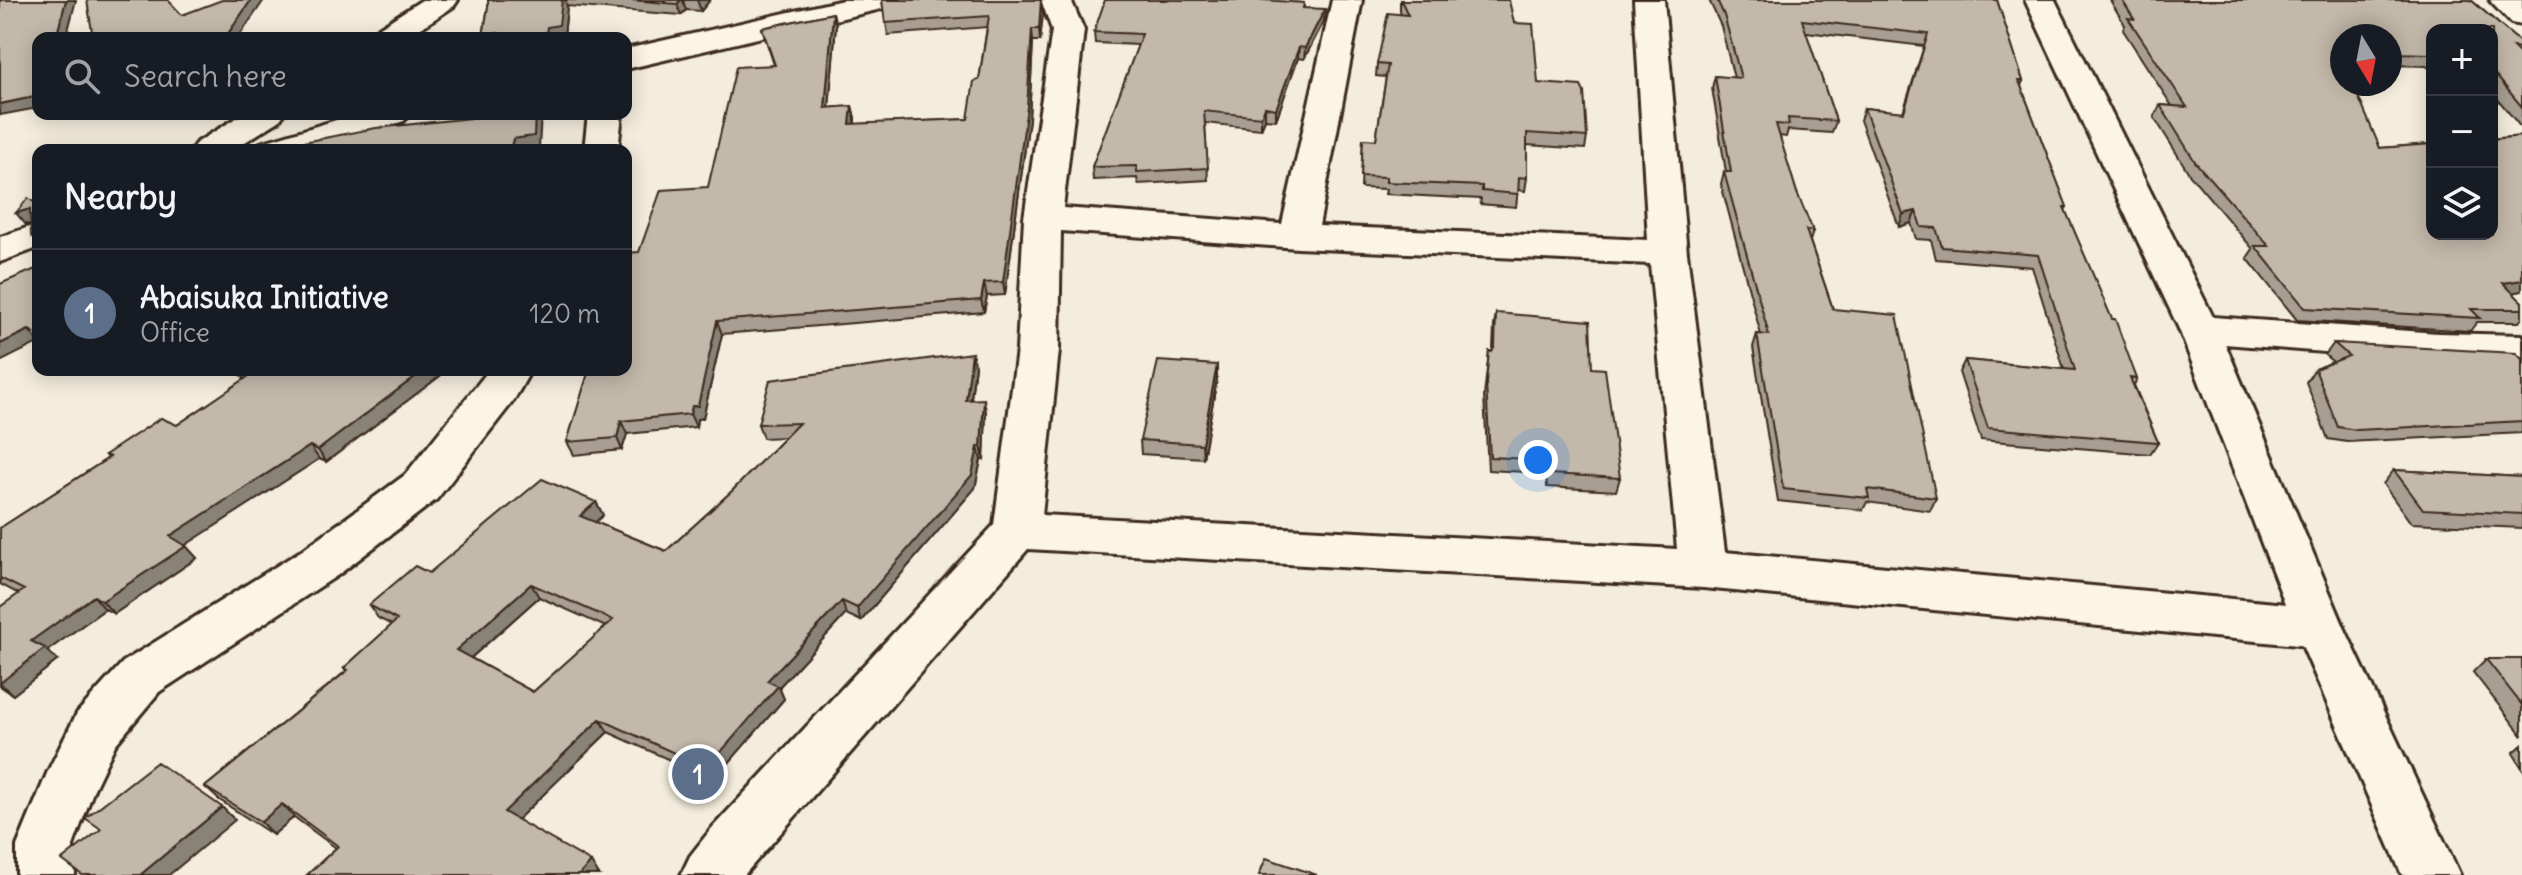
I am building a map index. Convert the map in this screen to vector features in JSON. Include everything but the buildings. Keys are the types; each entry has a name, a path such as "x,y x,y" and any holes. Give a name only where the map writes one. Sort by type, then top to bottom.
{"street":[{"path":"394,32 443,0"},
{"path":"710,875 732,846 1017,531 1038,350 1043,218 1068,30 1056,0"},
{"path":"1298,237 1347,0"},
{"path":"1649,0 1668,253 1703,569"},
{"path":"2040,0 2199,329 2319,627 2431,875"},
{"path":"2504,0 2522,16"},
{"path":"632,58 868,2"},
{"path":"218,144 257,120"},
{"path":"292,144 372,120"},
{"path":"602,144 604,120"},
{"path":"1043,218 1298,237 1668,253"},
{"path":"0,250 32,237"},
{"path":"2199,329 2438,347 2522,349"},
{"path":"46,875 45,846 67,788 96,729 141,677 321,562 421,487 499,390 507,376"},
{"path":"1017,531 1703,569 2319,627"}],"place":[{"name":"Abaisuka Initiative","path":"698,774"}]}
